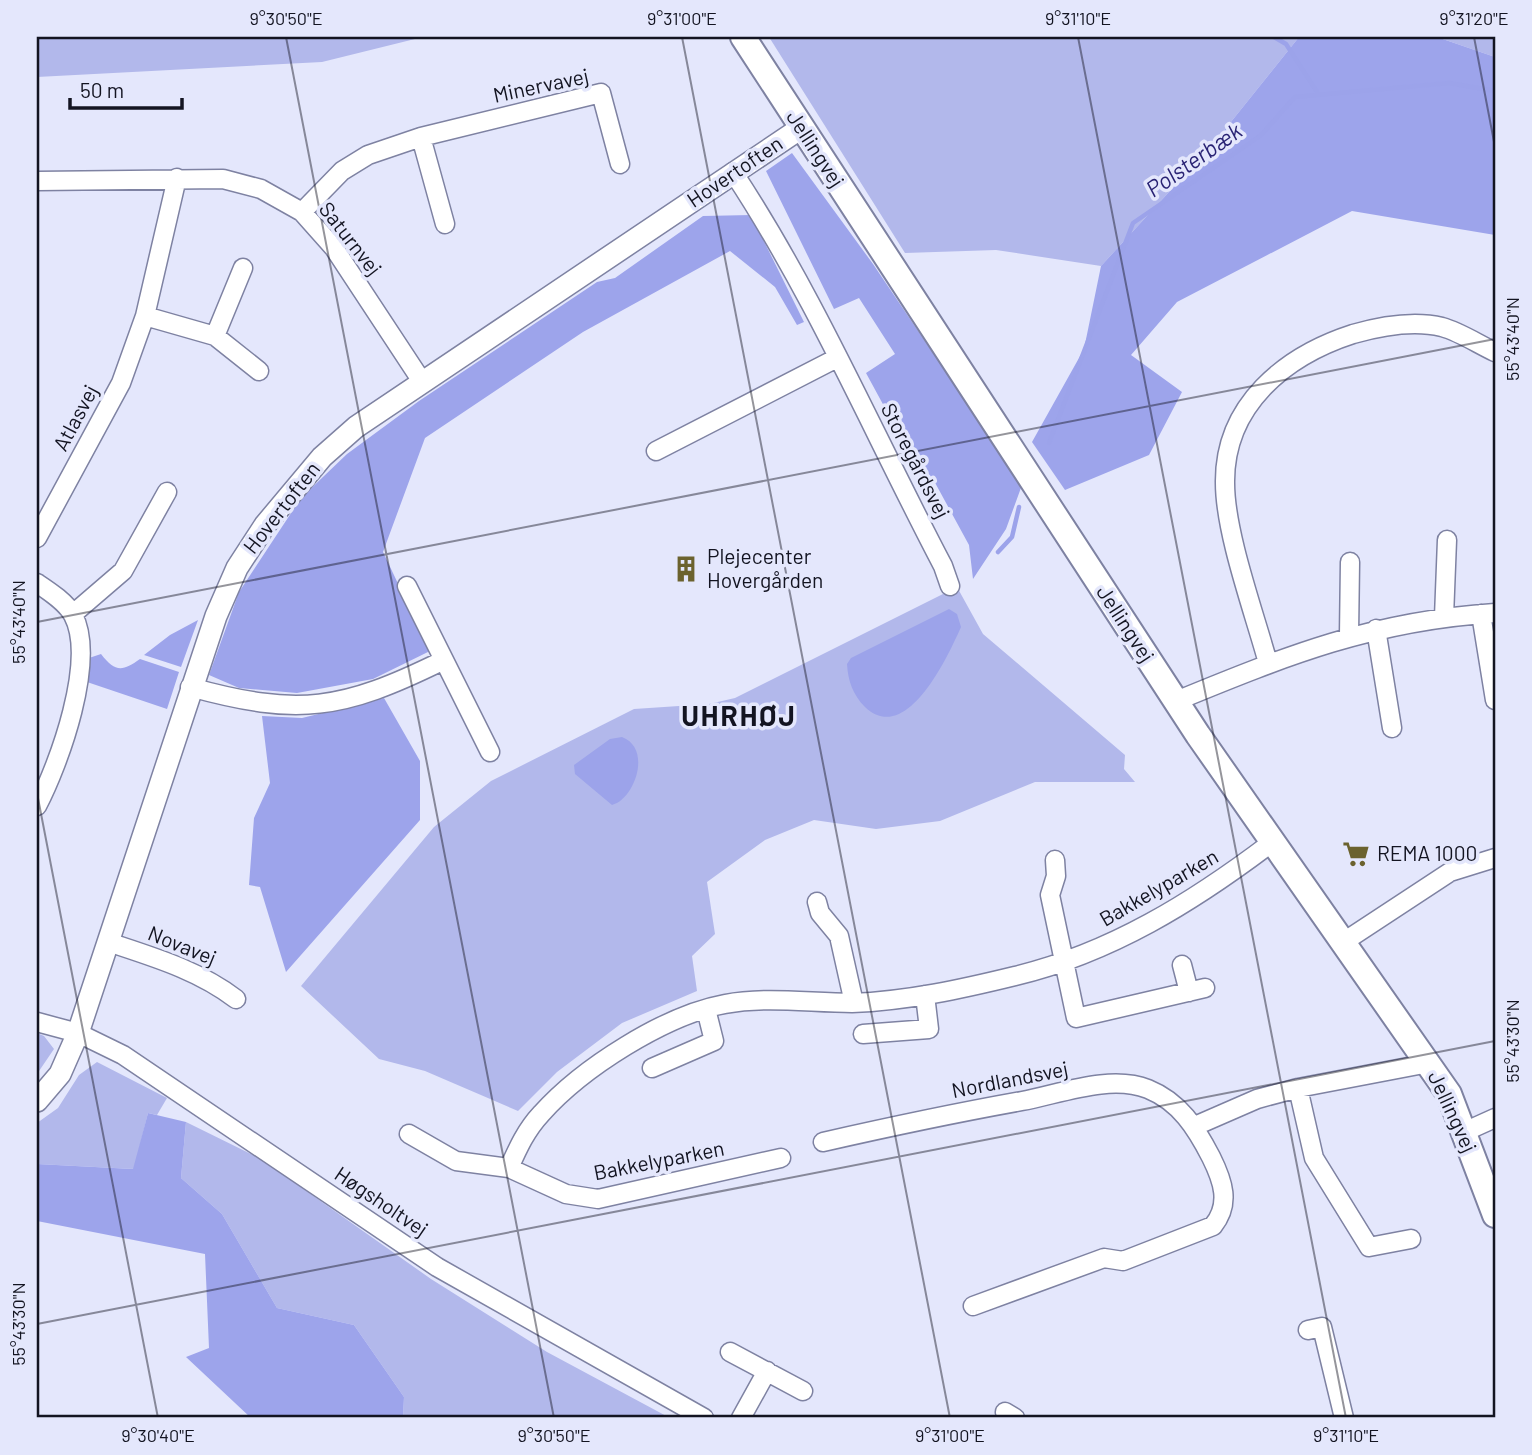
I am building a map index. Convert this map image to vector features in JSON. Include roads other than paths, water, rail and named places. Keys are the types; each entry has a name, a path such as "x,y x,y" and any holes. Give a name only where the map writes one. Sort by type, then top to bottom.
{"main road":[{"name":"Jellingvej","path":"743,37 1176,701 1271,843 1345,941 1449,1094 1495,1215"}],"street":[{"name":"Minervavej","path":"302,212 342,171 368,155 421,137 601,93 620,164"},
{"name":"Hovertoften","path":"37,1101 60,1074 78,1033 190,687 237,568 285,499 321,457 356,427 421,380 801,128"},
{"path":"421,137 445,224"},
{"name":"Storegårdsvej","path":"733,172 764,219 837,358 943,566 950,586"},
{"name":"Atlasvej","path":"37,538 121,383 145,316 177,178"},
{"name":"Saturnvej","path":"37,181 223,179 261,189 302,212 334,248 421,380"},
{"path":"215,336 243,268"},
{"path":"145,316 215,336 260,371"},
{"path":"1268,663 1228,513 1225,482 1228,449 1242,413 1265,382 1296,358 1329,342 1370,329 1408,324 1443,327 1495,352"},
{"path":"656,451 837,358"},
{"path":"73,614 123,571 167,492"},
{"path":"1444,617 1447,540"},
{"path":"1349,635 1350,562"},
{"path":"37,583 73,614 81,664 75,704 37,806"},
{"path":"407,586 442,661 490,752"},
{"path":"1176,701 1268,663 1349,635 1444,617 1488,614 1495,700"},
{"path":"1377,629 1392,728"},
{"path":"190,687 236,700 310,706 349,700 385,689 442,661"},
{"name":"Bakkelyparken","path":"509,1168 522,1138 564,1091 644,1035 706,1009 763,1001 854,1003 925,995 1017,976 1064,962 1094,951 1168,914 1229,875 1271,843"},
{"path":"1345,941 1450,872 1495,858"},
{"path":"1055,860 1056,876 1050,895 1076,1018 1197,990 1182,965"},
{"path":"817,902 820,913 839,936 854,1003"},
{"name":"Novavej","path":"108,942 173,964 217,984 236,999"},
{"path":"863,1034 929,1029 925,995"},
{"path":"652,1068 714,1041 706,1009"},
{"name":"Høgsholtvej","path":"37,1022 78,1033 123,1055 437,1267 704,1418"},
{"path":"1195,1126 1257,1099 1298,1088 1429,1063"},
{"name":"Nordlandsvej","path":"824,1142 913,1121 1096,1086 1125,1084 1146,1088 1171,1101 1195,1126 1221,1176 1225,1200 1222,1215 1213,1226 1123,1261 1104,1258 973,1306"},
{"path":"1298,1088 1314,1158 1369,1247 1411,1239"},
{"path":"1464,1132 1495,1118"},
{"name":"Bakkelyparken","path":"409,1133 456,1161 509,1168 566,1194 598,1199 781,1158"},
{"path":"1308,1330 1322,1327 1344,1418"},
{"path":"730,1352 803,1391"},
{"path":"741,1418 767,1371"}],"waterway":[{"path":"1274,37 1286,44 1319,95"},
{"name":"Polsterbæk","path":"1049,443 1133,223 1260,136 1295,97 1449,83 1495,91"},
{"name":"Polsterbæk","path":"998,552 1012,537 1019,507"}],"place":[{"name":"Plejecenter Hovergården","path":"686,569"},
{"name":"REMA 1000","path":"1356,854"}],"district":[{"name":"UHRHØJ","path":"739,716"}]}
